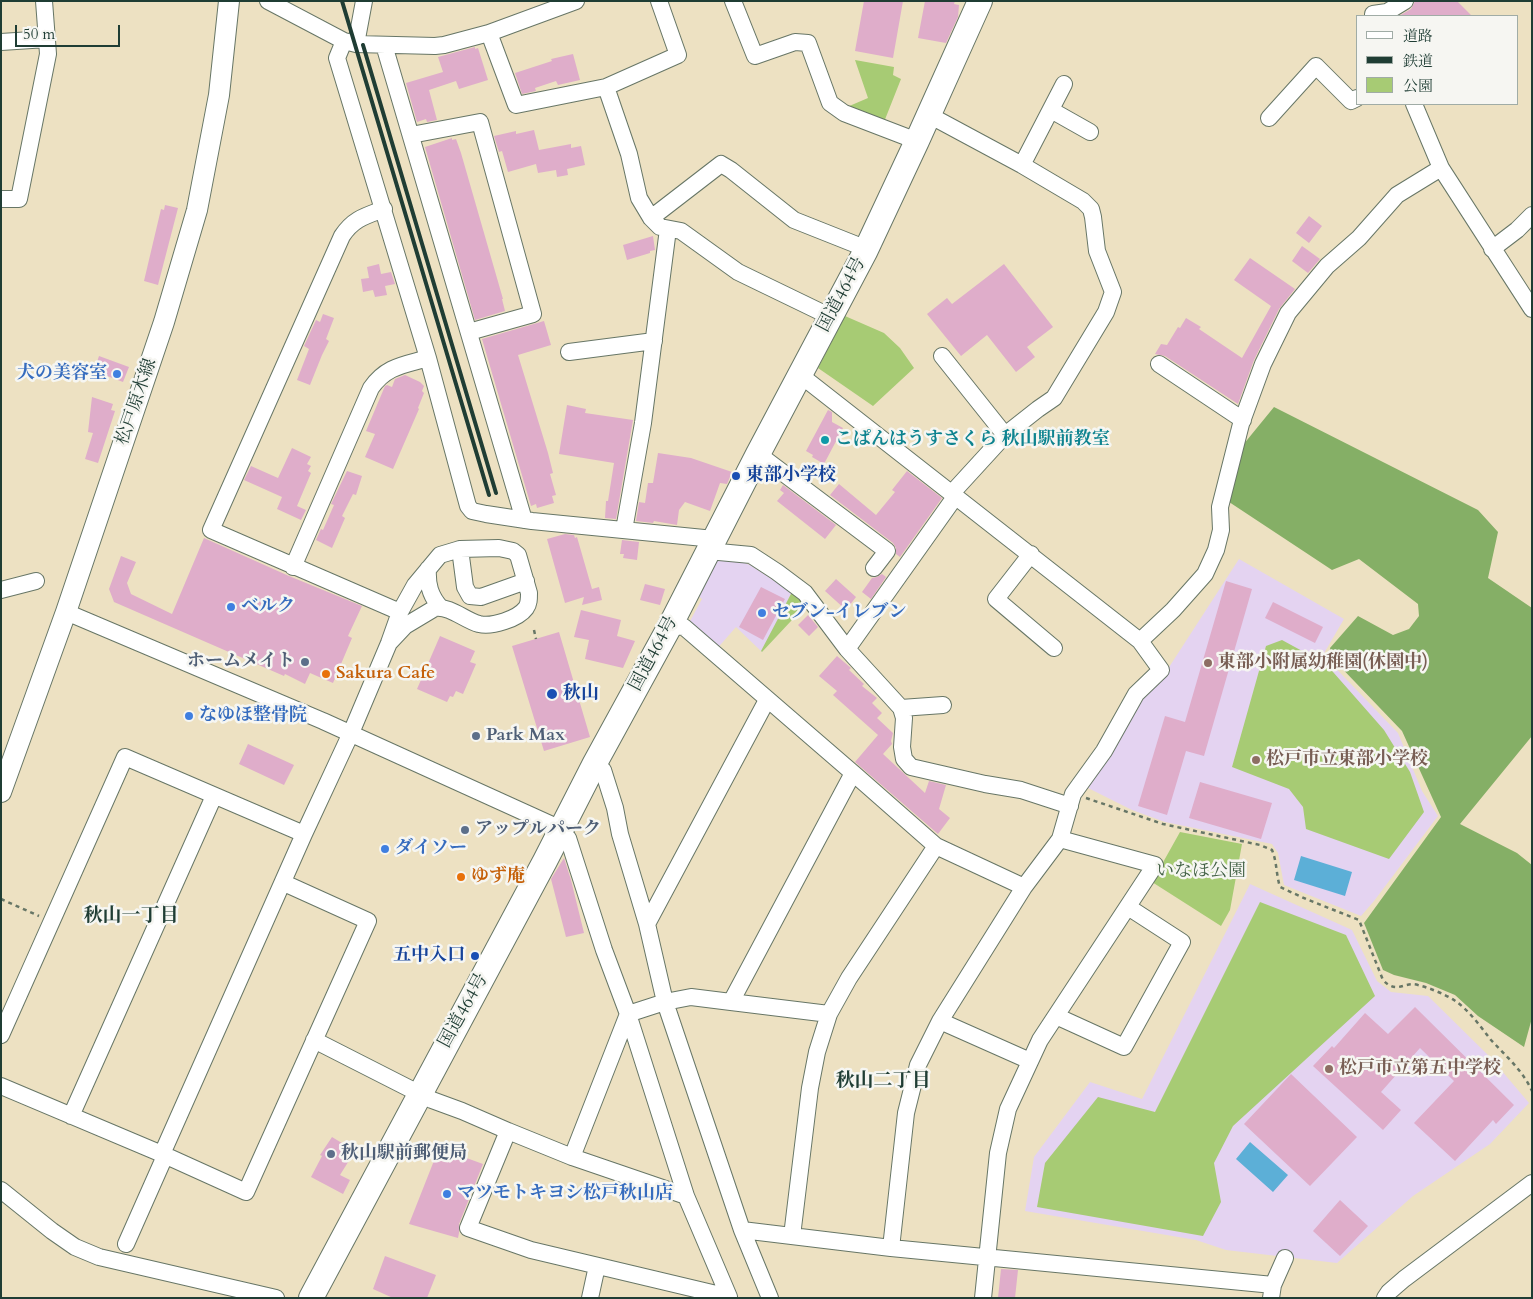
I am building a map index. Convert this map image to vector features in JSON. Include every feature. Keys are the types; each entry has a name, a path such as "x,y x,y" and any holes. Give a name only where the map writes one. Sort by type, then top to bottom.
{"highway":[{"name":"国道464号","path":"312,1298 420,1094 565,834 711,545 864,252 917,141 980,1"}],"main road":[{"name":"松戸原木線","path":"1,792 66,612 164,322 197,210 219,95 228,1"}],"street":[{"path":"1,199 19,199 48,54 44,1"},
{"path":"268,1 350,43 384,45 444,45 489,33 576,1"},
{"path":"364,1 350,43 337,58 428,358 468,506 472,511 524,520 624,530 711,545 751,555 805,593 847,649 901,708 904,718 902,747 904,759 912,767 985,784 1072,800"},
{"path":"489,33 516,105 606,87 678,55 659,1"},
{"path":"733,1 755,56 795,42 808,44 830,103 844,113 917,141"},
{"path":"1373,11 1387,12 1405,1"},
{"path":"1,42 46,39"},
{"path":"384,45 524,520"},
{"path":"1268,118 1316,66 1351,102 1356,99"},
{"path":"1022,165 1064,84"},
{"path":"606,87 629,154 639,198 651,218 660,227 681,231 738,272 831,317"},
{"path":"1414,105 1441,168 1532,309"},
{"path":"1051,110 1090,132"},
{"path":"847,649 953,496 1005,436 1054,398 1106,312 1113,292 1097,252 1094,217 1091,209 1083,201 1022,165 929,115"},
{"path":"411,135 480,122 533,314 469,332"},
{"path":"651,218 721,164 794,220 857,245 864,252"},
{"path":"1140,641 1173,610 1205,574 1216,550 1221,530 1220,506 1243,420 1263,364 1288,313 1327,266 1359,238 1397,195 1441,168"},
{"path":"384,209 355,220 347,227 342,236 211,530 400,612"},
{"path":"1492,248 1517,230 1532,215"},
{"path":"624,530 643,423 668,229"},
{"path":"569,352 654,341"},
{"path":"942,356 1005,436"},
{"path":"293,567 371,388 378,378 386,372 428,358"},
{"path":"1159,364 1243,420"},
{"path":"799,374 1140,641 1160,670 1136,694 1104,751 1072,800 1060,839 1024,887 940,1020 918,1065 906,1113 891,1248"},
{"path":"758,454 887,551 874,568"},
{"path":"126,1244 163,1155 304,834 351,733 400,612 415,585 428,568 440,555 460,549 499,548 513,551 518,556 530,600 527,607 517,616 494,624 480,624 441,608 430,592 427,579 428,568"},
{"path":"460,549 465,588 470,596 481,597 526,581"},
{"path":"1031,554 996,599 1054,648"},
{"path":"1,590 36,581"},
{"path":"389,643 405,626 429,611 441,608"},
{"path":"66,612 351,733 565,834 601,942 628,1014 686,1196 729,1297"},
{"path":"670,626 684,627 936,846 1024,887"},
{"path":"647,924 767,700"},
{"path":"901,708 943,704"},
{"path":"1,1035 125,757 304,834"},
{"path":"603,770 647,924 665,1002 742,1230 770,1298"},
{"path":"731,1002 853,773"},
{"path":"71,1116 214,796"},
{"path":"983,1298 998,1153 1008,1109 1040,1040 1155,865 1060,839"},
{"path":"792,1236 810,1088 817,1052 829,1014 849,978 936,846"},
{"path":"1,1086 246,1192 368,921 284,883"},
{"path":"1056,1016 1124,1048 1182,942 1128,907"},
{"path":"628,1014 665,1002 692,998 829,1014"},
{"path":"572,1157 628,1014"},
{"path":"940,1020 1030,1061"},
{"path":"314,1040 420,1094 508,1131 572,1157 686,1196"},
{"path":"508,1131 468,1228 531,1250 729,1297"},
{"path":"1386,1298 1389,1292 1404,1279 1532,1183"},
{"path":"1,1190 75,1247 99,1257 276,1298"},
{"path":"742,1230 1272,1291 1285,1258"},
{"path":"590,1298 596,1266"}],"path":[{"path":"534,630 536,639"},
{"path":"1072,800 1163,824 1260,845 1272,850 1276,859 1277,879 1280,887 1358,920 1383,980 1388,986 1395,988 1416,984 1454,1000 1472,1016 1491,1040 1518,1067 1532,1091"},
{"path":"1,899 51,922"}],"shaded area":[{"path":"732,558 750,565 792,592 762,652 736,627 715,651 692,630 690,621 702,599 697,595 714,560"},
{"name":"松戸市立東部小学校","path":"1239,559 1344,619 1323,655 1398,733 1422,791 1438,816 1361,916 1284,885 1278,853 1272,844 1165,822 1132,810 1086,787 1155,674 1162,678"},
{"name":"松戸市立第五中学校","path":"1250,884 1352,930 1377,981 1391,992 1428,996 1490,1057 1529,1103 1490,1144 1413,1196 1337,1263 1226,1250 1196,1240 1025,1211 1034,1157 1090,1082 1142,1099"}],"green space":[{"path":"855,60 894,67 893,75 901,79 884,122 847,107 868,98"},
{"path":"845,316 884,333 900,348 914,368 873,406 818,368"},
{"path":"1274,407 1478,510 1498,532 1488,578 1532,608 1532,736 1460,824 1517,853 1532,865 1532,1018 1524,1047 1478,1016 1455,995 1426,983 1394,975 1383,970 1364,923 1441,817 1402,731 1333,659 1330,648 1358,616 1393,635 1409,629 1419,616 1418,604 1359,559 1332,570 1220,496 1225,467"},
{"path":"792,592 806,605 762,652 761,651"},
{"path":"1282,640 1326,664 1384,730 1410,772 1424,812 1389,859 1306,829 1303,807 1289,789 1232,767 1266,646"},
{"name":"いなほ公園","path":"1180,832 1242,844 1230,910 1221,926 1152,882"},
{"path":"1260,902 1346,935 1375,996 1233,1126 1214,1163 1221,1202 1203,1236 1037,1207 1045,1163 1098,1097 1155,1112"}],"water":[{"path":"1301,856 1352,872 1345,896 1294,880"},
{"path":"1250,1142 1288,1175 1273,1192 1236,1159"}],"building":[{"path":"864,1 903,1 893,58 855,51"},
{"path":"925,1 955,1 954,4 959,5 958,17 946,43 918,38"},
{"path":"1415,1 1457,1 1471,15 1401,15 1411,9"},
{"path":"475,47 475,49 478,48 488,80 459,89 456,81 429,90 437,120 427,122 426,119 417,122 406,83 443,72 438,57"},
{"path":"573,54 580,80 558,85 556,81 535,88 536,91 522,94 515,73 552,61 551,59"},
{"path":"534,130 539,150 571,144 571,148 581,146 585,165 567,169 568,175 557,177 556,170 538,173 536,164 508,172 502,151 499,152 494,136 516,131 516,134"},
{"path":"452,138 452,140 456,139 461,153 505,311 475,320 425,147"},
{"path":"165,205 178,208 158,285 144,281 161,209 164,210"},
{"path":"1309,216 1322,226 1309,243 1296,233"},
{"path":"653,236 655,250 627,260 623,245"},
{"path":"1302,246 1320,259 1308,273 1292,261"},
{"path":"1250,258 1295,289 1279,309 1254,360 1238,404 1165,356 1155,354 1161,344 1167,345 1186,318 1242,358 1271,306 1234,280"},
{"path":"379,264 381,274 391,272 395,284 385,286 387,295 375,297 373,290 363,292 361,279 369,278 367,267"},
{"path":"1004,264 1053,327 1027,347 1035,357 1016,372 987,335 961,356 927,314 947,298 952,304"},
{"path":"323,314 334,318 326,339 329,341 310,385 297,380 309,349 304,346 316,320 320,322"},
{"path":"544,321 551,345 518,355 548,453 553,473 550,474 556,495 552,496 554,503 537,508 536,504 531,506 482,339"},
{"path":"99,356 129,367 123,382 94,371"},
{"path":"405,375 420,382 424,386 422,391 424,393 393,469 365,457 375,434 366,431 385,386 392,387 395,379"},
{"path":"92,397 113,404 111,410 115,411 98,463 85,459 93,433 88,432"},
{"path":"567,405 586,409 585,413 633,420 616,519 605,518 606,501 608,501 614,463 559,454"},
{"name":"こぱんはうすさくら 秋山駅前教室","path":"828,410 832,412 832,422 843,428 824,464 806,451"},
{"path":"292,448 311,457 307,464 311,466 308,471 311,473 297,506 306,510 301,520 277,509 282,497 244,480 251,466 278,478"},
{"path":"658,453 691,458 732,472 727,484 720,483 710,511 685,502 679,510 677,525 654,521 653,523 636,521 639,502 645,503 648,483 653,483"},
{"path":"347,471 362,476 356,495 353,494 342,516 345,518 332,548 316,540 321,529 323,530 334,505 331,504"},
{"path":"907,471 942,498 900,557 896,554 896,548 893,543 830,495 839,484 876,515 895,492 892,490"},
{"path":"783,485 836,525 825,539 777,501 784,493 780,490"},
{"path":"565,534 577,537 592,589 599,587 602,600 582,605 584,597 565,603 547,539"},
{"path":"204,538 362,606 348,636 352,638 333,683 310,673 305,684 114,602 109,589 121,556 136,562 127,583 131,594 172,614"},
{"path":"622,540 639,542 637,560 623,558 624,554 620,554"},
{"path":"882,574 886,577 871,599 862,592 872,578"},
{"path":"836,579 856,597 846,610 825,591"},
{"path":"1226,581 1252,589 1204,756 1186,751 1167,815 1138,806 1165,716 1185,722"},
{"path":"645,584 665,589 660,605 640,600"},
{"name":"セブン-イレブン","path":"761,587 785,599 763,640 739,627"},
{"path":"1273,602 1323,627 1315,643 1265,618"},
{"path":"581,610 621,620 617,636 635,641 623,668 585,659 589,640 574,637"},
{"path":"808,615 818,627 809,636 798,625"},
{"path":"559,632 590,737 544,751 512,646"},
{"path":"440,636 475,651 470,662 476,664 463,694 456,691 447,702 417,689"},
{"path":"837,656 851,668 849,670 864,684 862,686 877,698 872,703 882,713 877,718 893,733 892,744 883,754 925,793 929,781 946,785 939,809 950,818 938,834 855,762 878,735 833,695 837,691 819,676"},
{"path":"248,744 294,765 284,785 239,764"},
{"path":"1200,782 1272,803 1261,839 1189,818"},
{"path":"564,858 584,933 566,937 551,879"},
{"path":"1415,1007 1514,1105 1496,1124 1493,1120 1455,1161 1414,1123 1454,1081 1420,1048 1381,1092 1401,1110 1383,1130 1313,1066 1332,1046 1334,1048 1365,1013 1388,1034"},
{"path":"1291,1074 1357,1137 1310,1186 1244,1124"},
{"path":"332,1137 355,1151 340,1175 350,1180 343,1194 311,1177 322,1156 320,1155"},
{"name":"マツモトキヨシ松戸秋山店","path":"439,1148 483,1164 459,1224 458,1238 409,1224"},
{"path":"1340,1200 1368,1226 1340,1256 1313,1231"},
{"path":"385,1256 436,1275 427,1298 393,1298 373,1289"},
{"path":"1001,1269 1018,1270 1015,1298 998,1298"}],"railway":[{"path":"342,1 489,495"},
{"path":"363,45 496,493"}],"place":[{"name":"犬の美容室","path":"117,374"},
{"name":"こぱんはうすさくら 秋山駅前教室","path":"825,440"},
{"name":"東部小学校","path":"736,476"},
{"name":"ベルク","path":"231,607"},
{"name":"セブン-イレブン","path":"762,613"},
{"name":"ホームメイト","path":"305,662"},
{"name":"東部小附属幼稚園(休園中)","path":"1208,663"},
{"name":"Sakura Cafe","path":"326,674"},
{"name":"秋山","path":"552,694"},
{"name":"なゆほ整骨院","path":"189,716"},
{"name":"Park Max","path":"476,736"},
{"name":"松戸市立東部小学校","path":"1256,760"},
{"name":"アップルパーク","path":"465,830"},
{"name":"ダイソー","path":"385,849"},
{"name":"ゆず庵","path":"461,877"},
{"name":"五中入口","path":"475,956"},
{"name":"松戸市立第五中学校","path":"1329,1069"},
{"name":"秋山駅前郵便局","path":"331,1154"},
{"name":"マツモトキヨシ松戸秋山店","path":"447,1194"}],"district":[{"name":"秋山一丁目","path":"131,917"},
{"name":"秋山二丁目","path":"883,1082"}]}
